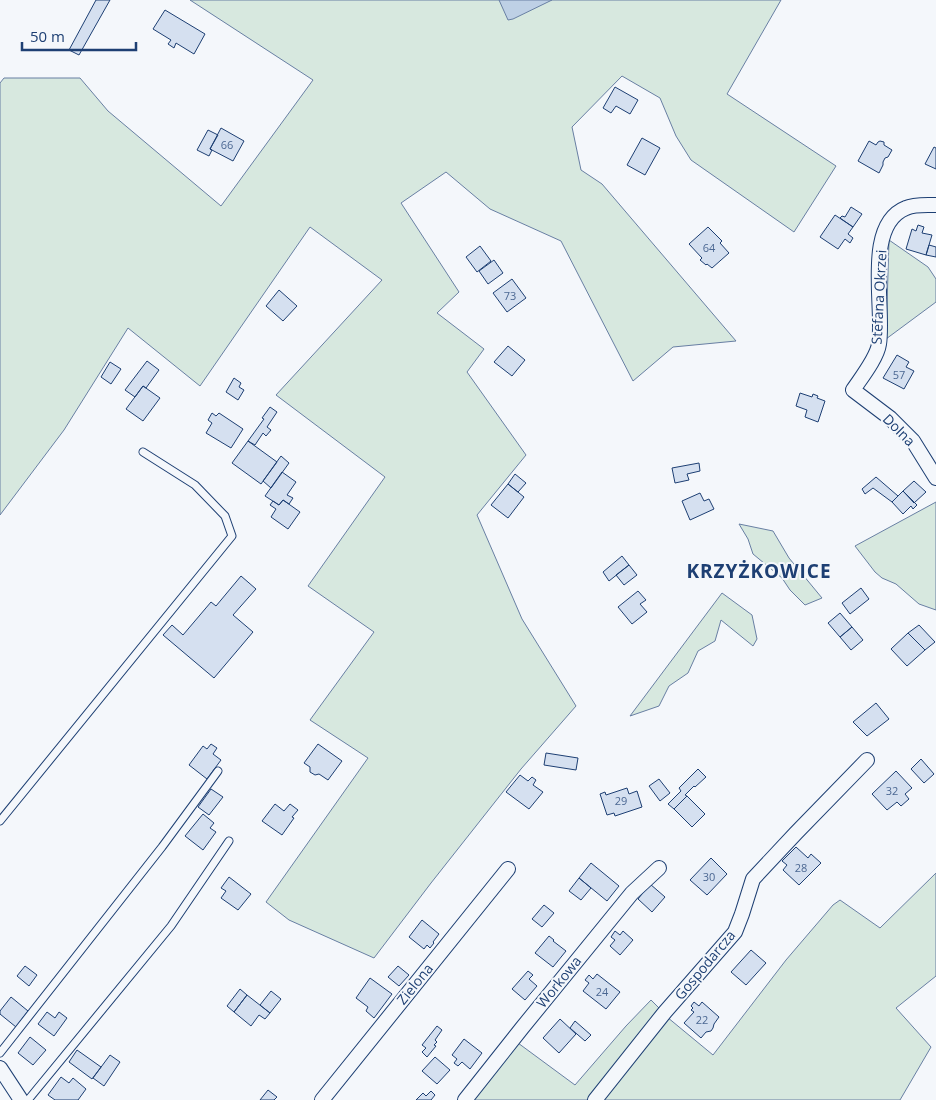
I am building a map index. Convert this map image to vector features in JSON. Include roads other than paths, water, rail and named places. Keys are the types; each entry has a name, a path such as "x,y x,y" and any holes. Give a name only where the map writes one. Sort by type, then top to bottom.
{"street":[{"name":"Stefana Okrzei","path":"853,390 870,365 879,345 878,266 883,232 897,212 906,207 936,205"},
{"name":"Dolna","path":"853,390 890,418 913,441 936,478"},
{"name":"Gospodarcza","path":"595,1100 665,1012 735,932 753,879 867,760"},
{"name":"Workowa","path":"465,1100 632,893 659,868"},
{"name":"Zielona","path":"322,1100 508,869"},
{"path":"0,1068 20,1100"}],"lane":[{"path":"0,821 232,536 225,516 195,486 143,452"},
{"path":"0,1053 162,847 218,771"},
{"path":"28,1100 171,926 230,841"}],"water":[{"path":"499,0 552,0 508,20"}],"district":[{"name":"KRZYŻKOWICE","path":"759,571"}]}
